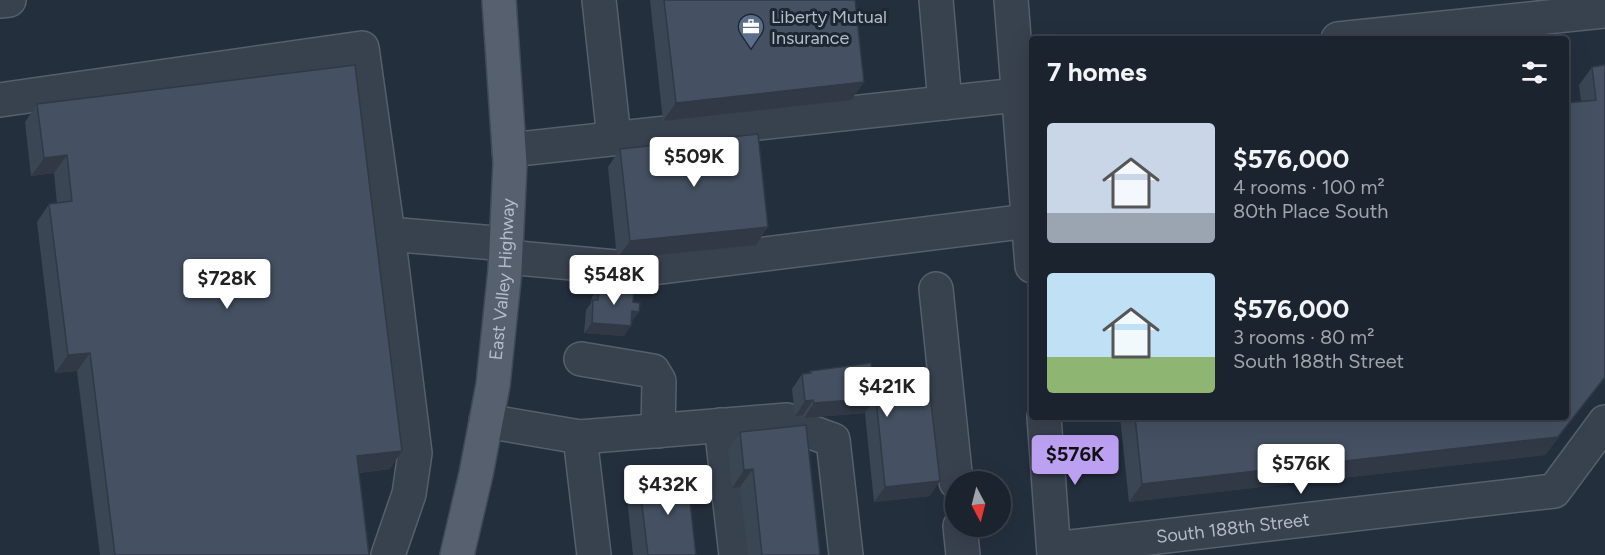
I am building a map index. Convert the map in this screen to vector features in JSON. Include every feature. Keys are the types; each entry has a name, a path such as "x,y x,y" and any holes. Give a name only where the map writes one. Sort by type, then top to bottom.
{"main road":[{"name":"East Valley Highway","path":"457,555 493,385 506,251 509,150 499,0"}],"street":[{"path":"0,1 9,0"},
{"path":"599,0 614,138"},
{"path":"936,0 945,103"},
{"path":"1011,0 1022,80 1029,232"},
{"path":"1367,36 1605,11"},
{"path":"0,100 362,48 415,453 409,494 388,555"},
{"path":"509,150 945,103 1022,80"},
{"path":"388,234 627,268 653,268 1028,221"},
{"path":"936,289 955,471"},
{"path":"581,359 654,371 659,381 658,430"},
{"path":"486,422 580,437 787,420 832,440 846,555"},
{"path":"1044,420 1054,552"},
{"name":"South 188th Street","path":"1054,552 1554,490 1605,422"},
{"path":"721,425 736,555"},
{"path":"580,437 594,555"},
{"path":"961,537 963,555"}],"building":[{"name":"Liberty Mutual Insurance","path":"664,0 855,0 864,82 676,103"},
{"path":"355,65 402,451 357,456 369,555 115,555 90,353 68,355 49,204 72,201 67,155 44,158 37,104"},
{"path":"1605,65 1605,377 1558,437 1142,484 1135,420 1569,420 1569,103 1596,100 1592,67"},
{"path":"758,134 768,227 630,241 620,149"},
{"path":"599,286 634,289 633,302 640,303 639,312 632,311 631,326 592,323 593,300 598,300"},
{"path":"871,363 873,383 928,377 940,481 885,487 876,398 814,403 813,400 805,401 802,374"},
{"path":"806,425 820,555 762,555 753,469 744,470 740,432"},
{"path":"687,475 696,555 648,555 639,480"}],"place":[{"name":"Liberty Mutual Insurance","path":"751,50"}]}
